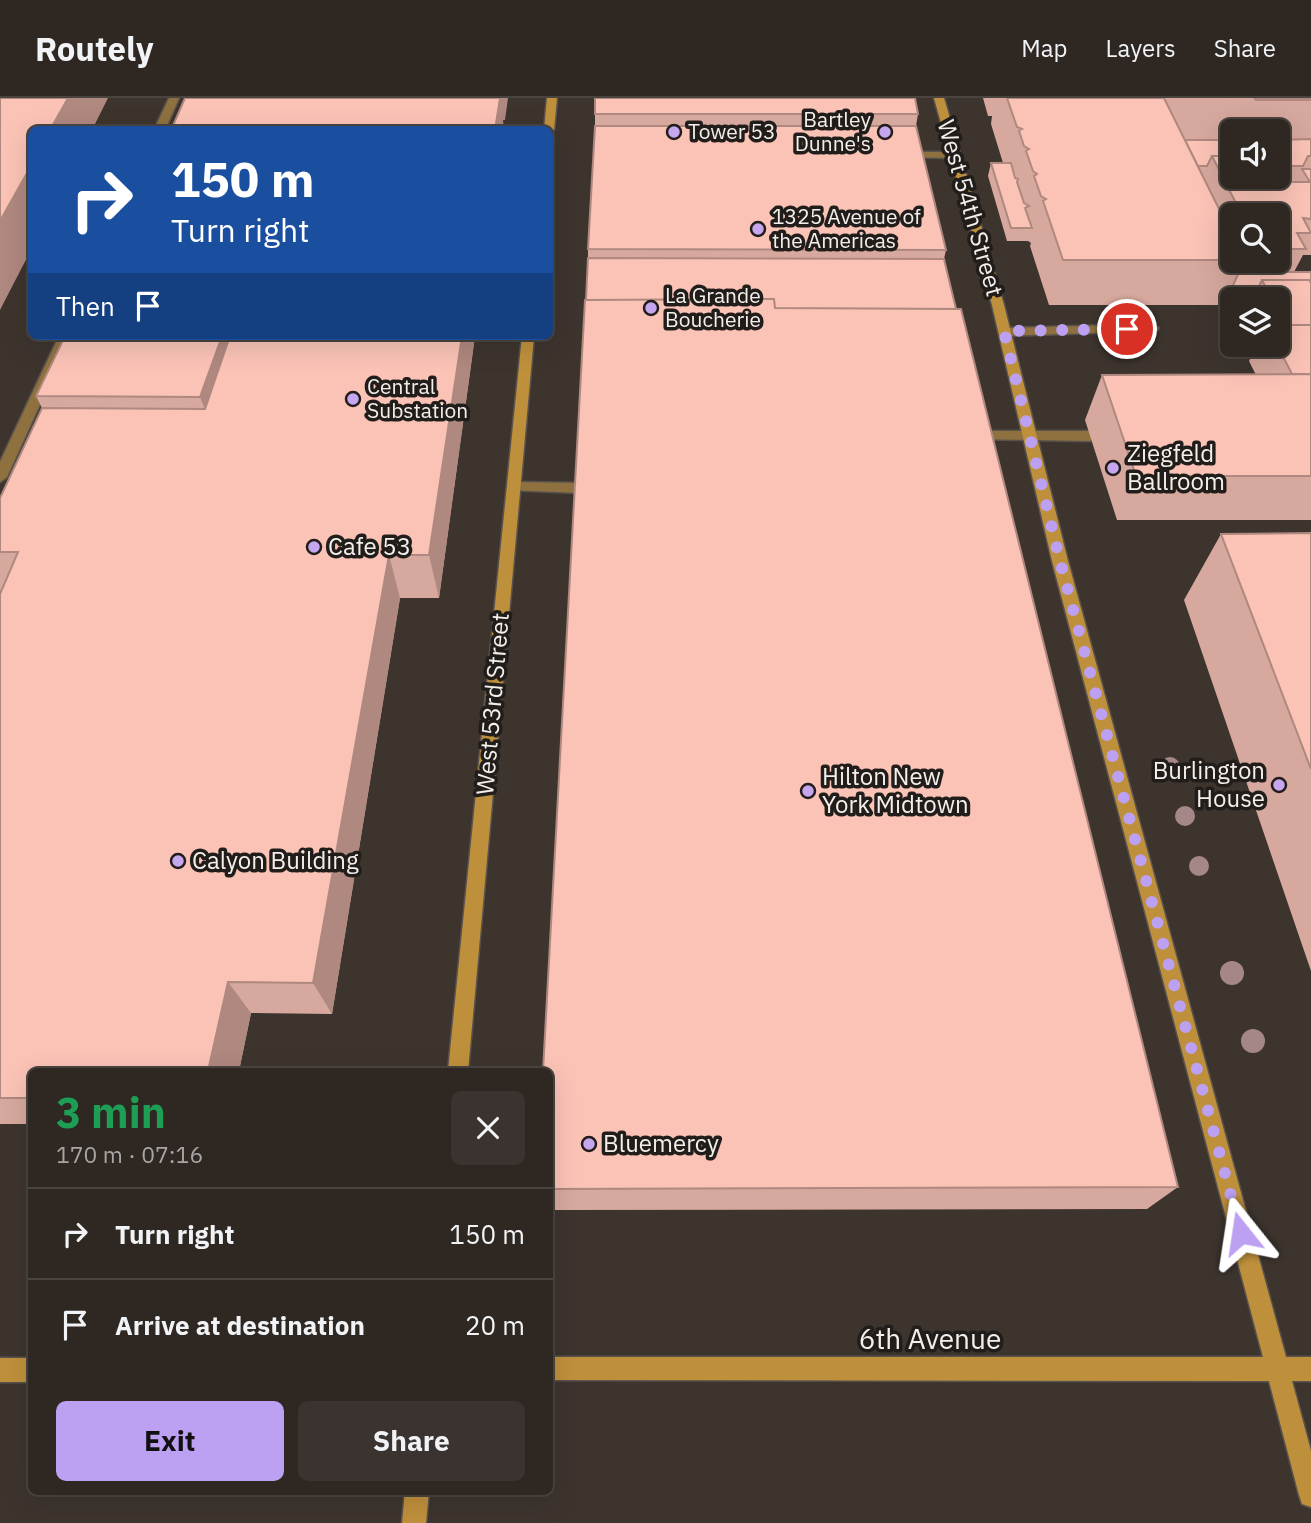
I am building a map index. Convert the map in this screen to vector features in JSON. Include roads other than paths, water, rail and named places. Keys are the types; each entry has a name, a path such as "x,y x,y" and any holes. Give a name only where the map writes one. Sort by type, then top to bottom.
{"main road":[{"path":"549,126 552,98"},
{"name":"West 54th Street","path":"939,98 1004,331 1060,561 1311,1495"},
{"name":"West 53rd Street","path":"458,1068 528,340"},
{"name":"6th Avenue","path":"553,1369 1311,1369"},
{"path":"0,1370 28,1370"},
{"path":"414,1523 417,1495"}],"street":[{"path":"161,126 173,98"},
{"path":"905,155 954,155"},
{"path":"1004,331 1153,328"},
{"path":"0,477 63,340"},
{"path":"969,436 1090,436"},
{"path":"513,487 581,488"}],"place":[{"name":"Tower 53","path":"674,132"},
{"name":"Bartley Dunne's","path":"885,132"},
{"name":"1325 Avenue of the Americas","path":"758,229"},
{"name":"La Grande Boucherie","path":"651,308"},
{"name":"Central Substation","path":"353,399"},
{"name":"Ziegfeld Ballroom","path":"1113,468"},
{"name":"Cafe 53","path":"314,547"},
{"name":"Burlington House","path":"1279,785"},
{"name":"Hilton New York Midtown","path":"808,791"},
{"name":"Calyon Building","path":"178,861"},
{"name":"Bluemercy","path":"589,1144"}]}
